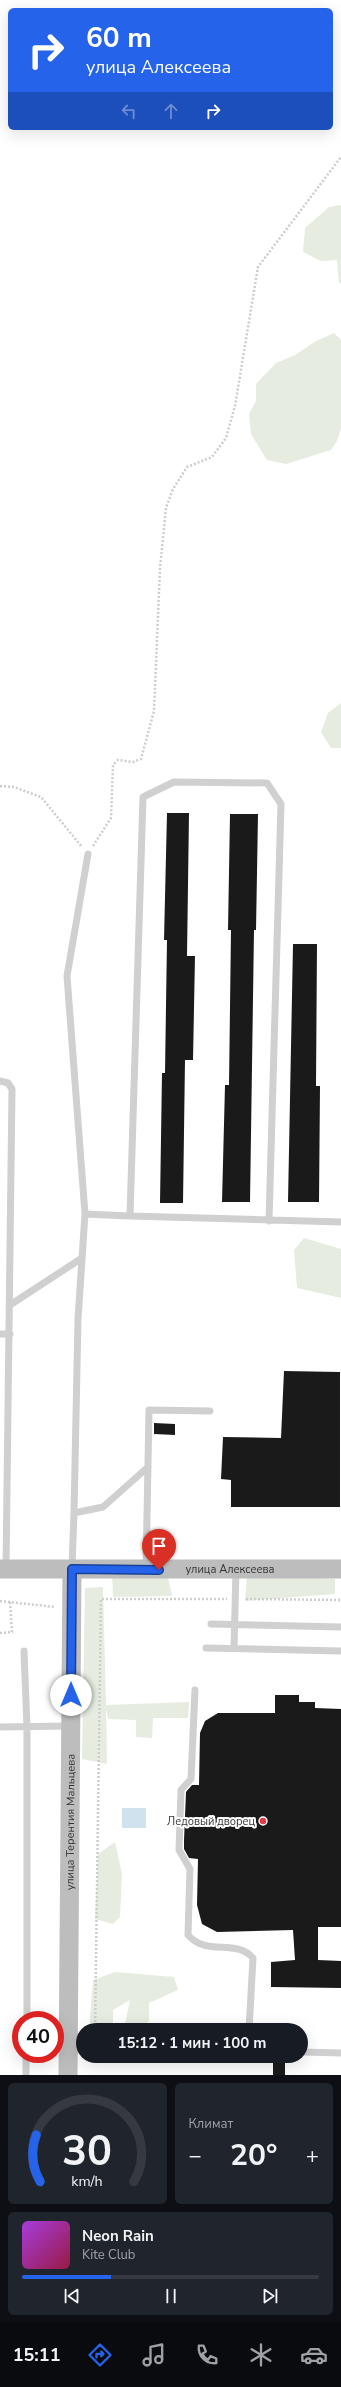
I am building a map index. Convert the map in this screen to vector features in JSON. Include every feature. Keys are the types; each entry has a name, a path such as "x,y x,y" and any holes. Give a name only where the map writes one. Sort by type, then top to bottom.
{"street":[{"name":"улица Алексеева","path":"3,1569 341,1569"},
{"name":"улица Терентия Мальцева","path":"68,2075 76,2050 71,1726 72,1569"}],"lane":[{"path":"130,1216 143,797 174,782 267,784 281,804 269,1220"},
{"path":"72,1569 78,1319 85,1214 67,976 88,854"},
{"path":"0,1081 8,1083 12,1089 10,1334 3,1569"},
{"path":"85,1214 341,1222"},
{"path":"10,1305 82,1258"},
{"path":"0,1334 10,1334"},
{"path":"146,1569 149,1410 210,1411"},
{"path":"74,1513 103,1507 148,1467"},
{"path":"234,1649 236,1570"},
{"path":"211,1624 341,1627"},
{"path":"206,1648 341,1651"},
{"path":"24,1651 26,1727 26,2011"},
{"path":"195,1690 191,1778 181,1790 179,1850 190,1869 188,1934 194,1942 206,1947 242,1949 253,1958 249,2023"},
{"path":"0,1727 71,1726"},
{"path":"308,2052 341,2053"},
{"path":"26,2063 26,2075"}],"path":[{"path":"0,786 14,787 41,797 88,854 112,818 113,765 118,760 133,762 141,759 154,711 160,568 166,508 173,489 188,467 212,457 226,438 235,406 258,267 341,157"},
{"path":"95,2023 101,1598 341,1600"},
{"path":"0,1601 56,1607"},
{"path":"0,1633 12,1632 10,1601"}],"shaded area":[{"path":"341,205 341,283 339,283 337,260 321,261 303,252 305,228 329,207"},
{"path":"334,333 341,340 341,428 337,441 331,450 286,464 267,460 251,434 249,414 256,401 256,384 276,363 295,355 316,341"},
{"path":"341,703 341,748 331,748 321,732 328,713"},
{"path":"304,1238 341,1249 341,1298 297,1288 294,1250"},
{"path":"112,1572 168,1577 172,1596 113,1597"},
{"path":"247,1574 335,1579 335,1594 245,1601"},
{"path":"103,1587 106,1705 189,1702 188,1718 153,1718 152,1738 136,1737 136,1720 108,1719 106,1708 107,1764 82,1759 85,1588"},
{"path":"115,1842 122,1874 120,1917 113,1924 95,1919 98,1854"},
{"path":"115,1972 174,1977 178,1990 149,2003 149,2022 125,2023 130,2000 113,2010 113,2023 90,2023 93,1980"}],"water":[{"path":"122,1808 146,1808 146,1828 122,1828"}],"building":[{"path":"167,813 189,813 187,956 195,956 193,1060 185,1060 183,1203 160,1203 162,1073 165,1073 167,940 164,940"},
{"path":"230,814 258,814 256,930 254,930 250,1202 222,1202 225,1085 229,1085 231,930 228,930"},
{"path":"293,944 317,944 316,1086 320,1086 319,1202 288,1202"},
{"path":"284,1371 340,1372 340,1507 231,1507 231,1480 221,1479 223,1437 281,1438"},
{"path":"154,1423 175,1424 175,1435 154,1434"},
{"name":"Ледовый дворец","path":"275,1695 299,1695 299,1702 315,1702 315,1708 341,1709 341,1927 318,1927 318,1960 341,1961 341,1988 271,1987 271,1962 295,1960 293,1930 217,1932 202,1924 197,1905 198,1859 189,1858 184,1849 186,1792 192,1785 199,1785 200,1733 205,1721 218,1713 275,1713"},
{"path":"273,2063 285,2063 285,2075 273,2075"}],"place":[{"name":"Ледовый дворец","path":"263,1821"}],"route":[{"path":"71,1695 72,1569 159,1570"}]}
